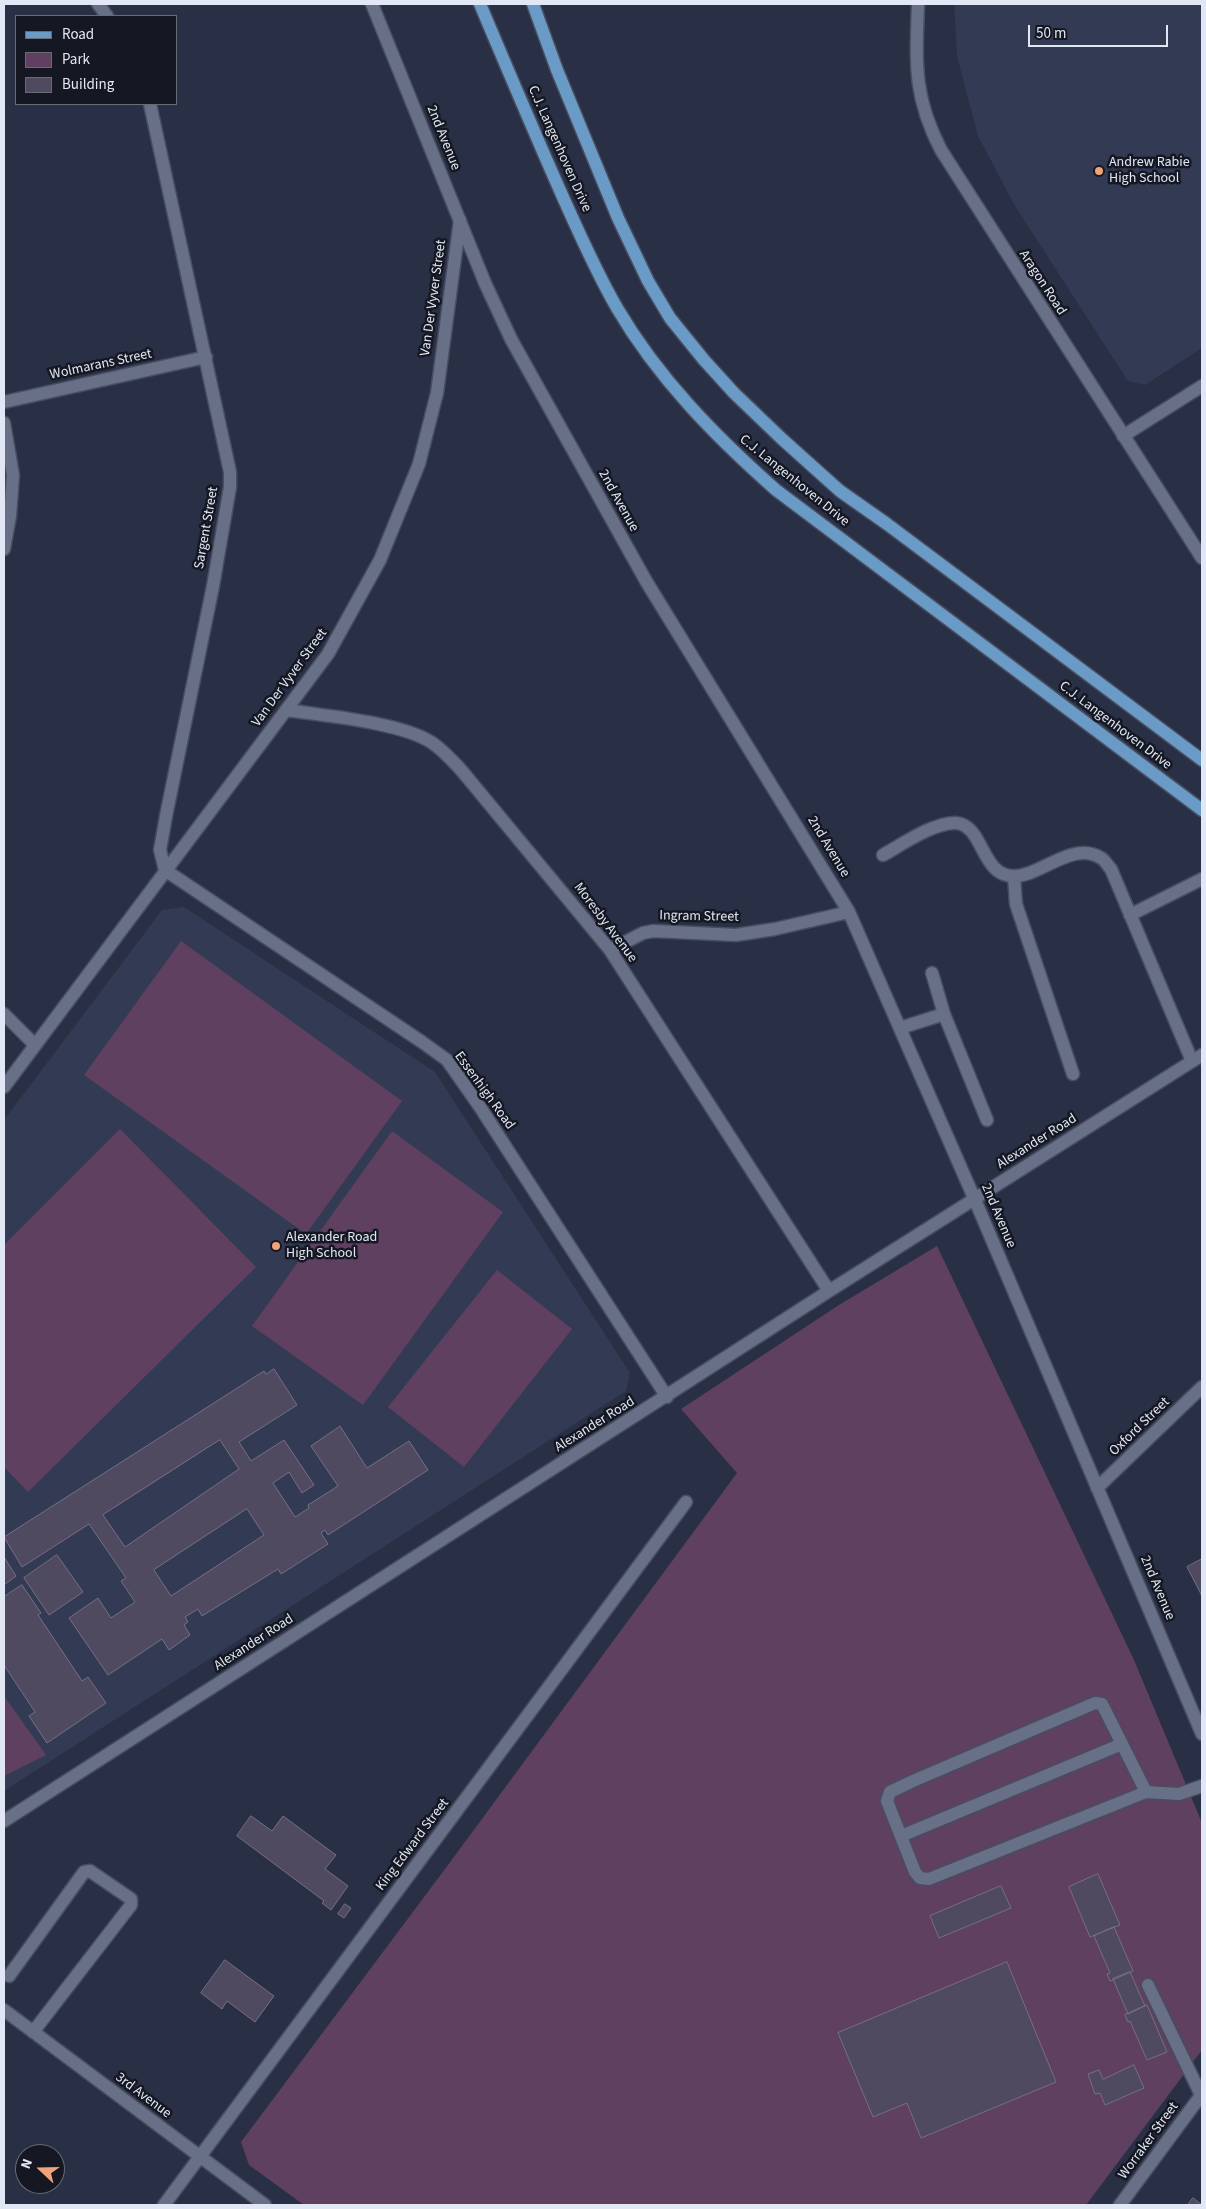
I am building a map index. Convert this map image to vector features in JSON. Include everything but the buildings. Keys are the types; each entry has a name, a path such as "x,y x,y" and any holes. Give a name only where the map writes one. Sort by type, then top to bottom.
{"main road":[{"name":"C.J. Langenhoven Drive","path":"480,4 593,264 617,309 674,389 727,447 776,490 1202,810"},
{"name":"C.J. Langenhoven Drive","path":"533,4 631,247 670,318 704,360 734,393 782,440 840,491 887,524 1202,760"}],"street":[{"path":"98,4 105,15"},
{"name":"2nd Avenue","path":"372,4 485,283 511,338 641,572 849,912 975,1200 1202,1734"},
{"name":"Aragon Road","path":"918,4 917,83 929,127 952,171 1202,558"},
{"name":"Sargent Street","path":"150,105 228,456 230,487 213,586 160,850 165,870"},
{"name":"Van Der Vyver Street","path":"4,1087 165,870 287,710 328,654 352,615 380,560 419,464 437,393 460,220"},
{"name":"Wolmarans Street","path":"4,402 206,357"},
{"path":"1123,436 1202,386"},
{"path":"4,423 13,475 10,516 4,549"},
{"name":"Moresby Avenue","path":"287,710 390,727 409,732 430,741 462,770 610,950 829,1291"},
{"path":"883,855 935,828 956,823 970,829 993,868 1014,876 1032,871 1068,855 1088,854 1101,858 1111,869 1130,915 1197,1058"},
{"name":"Essenhigh Road","path":"165,870 447,1060 667,1397"},
{"path":"1014,876 1016,904 1073,1074"},
{"path":"1130,915 1202,879"},
{"name":"Ingram Street","path":"610,950 643,933 653,931 736,935 775,929 849,912"},
{"path":"932,974 944,1014 987,1120"},
{"path":"4,1014 35,1045"},
{"path":"900,1028 944,1014"},
{"name":"Alexander Road","path":"4,1821 667,1397 829,1291 1197,1058"},
{"name":"Oxford Street","path":"1098,1488 1202,1387"},
{"name":"King Edward Street","path":"164,2205 686,1502"},
{"path":"1146,1792 1102,1704 1095,1703 890,1792 887,1801 915,1872 920,1878 929,1879 1146,1792 1179,1794 1202,1786"},
{"path":"901,1836 1122,1744"},
{"path":"9,1976 84,1872 90,1871 131,1899 130,1905 33,2032"},
{"path":"1148,1985 1202,2095"},
{"name":"3rd Avenue","path":"4,2010 265,2205"},
{"name":"Worraker Street","path":"1120,2205 1202,2095"}],"shaded area":[{"name":"Andrew Rabie High School","path":"954,4 1202,4 1202,348 1145,385 1128,381 1015,206 978,136 957,56"},
{"name":"Alexander Road High School","path":"184,907 435,1072 630,1373 626,1391 4,1791 4,1120 162,910"}],"green space":[{"path":"181,941 402,1101 306,1234 84,1075"},
{"path":"120,1129 256,1267 28,1492 4,1467 4,1245"},
{"path":"392,1131 503,1212 363,1405 252,1326"},
{"path":"937,1246 1134,1660 1202,1823 1202,2050 1086,2205 304,2205 249,2165 241,2142 737,1473 681,1409 839,1305"},
{"path":"497,1270 572,1329 464,1467 388,1407"},
{"path":"4,1696 46,1755 4,1776"}],"place":[{"name":"Andrew Rabie High School","path":"1099,171"},
{"name":"Alexander Road High School","path":"276,1246"}]}
